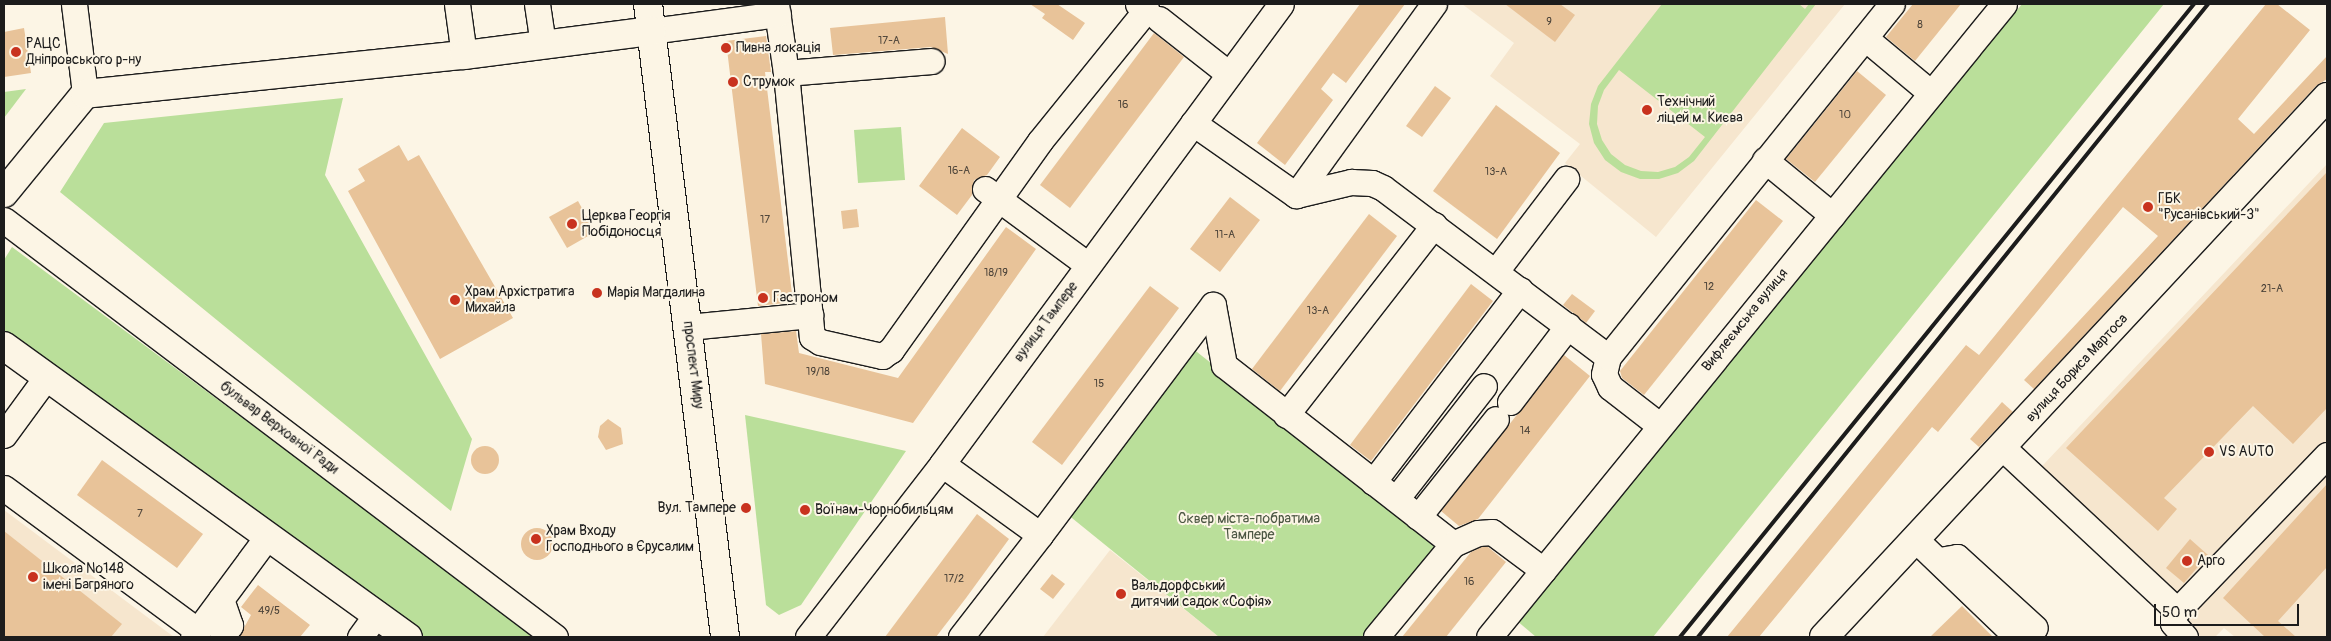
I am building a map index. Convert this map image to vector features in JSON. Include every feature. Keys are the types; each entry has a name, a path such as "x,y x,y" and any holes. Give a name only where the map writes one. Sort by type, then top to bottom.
{"main road":[{"name":"проспект Миру","path":"648,4 725,637"},
{"path":"4,193 85,94 464,55 651,31"},
{"name":"вулиця Бориса Мартоса","path":"1824,637 2324,106"},
{"path":"4,346 408,637"}],"street":[{"path":"74,4 85,94"},
{"path":"458,4 464,55"},
{"path":"537,4 543,44"},
{"name":"вулиця Тампере","path":"808,637 942,464 1281,4"},
{"path":"1296,196 1434,4"},
{"path":"1659,425 1610,387 1604,374 1608,357 1892,4"},
{"name":"Вифлеємська вулиця","path":"1488,637 2004,4"},
{"path":"651,31 777,9 786,73 811,331 816,340 882,356 887,354 1009,183 1153,9 1229,74"},
{"path":"1864,38 1932,93"},
{"path":"786,73 932,60"},
{"path":"1193,123 1296,196 1351,182 1372,183 1434,225 1608,357"},
{"path":"1765,160 1832,215"},
{"path":"965,215 1005,161"},
{"path":"1496,271 1566,179"},
{"path":"985,189 1088,265"},
{"name":"бульвар Верховної Ради","path":"4,220 555,637"},
{"path":"1286,415 1434,225"},
{"path":"1374,482 1520,290"},
{"path":"961,637 1213,305 1224,365 1453,544"},
{"path":"688,327 810,314"},
{"path":"1418,516 1503,411 1568,326"},
{"path":"4,435 47,376"},
{"path":"1396,499 1484,386"},
{"path":"2003,448 2177,610"},
{"path":"2185,637 2171,619 2177,610 2327,455"},
{"path":"942,464 1040,535"},
{"path":"4,488 195,634 267,537"},
{"path":"1376,637 1453,544 1478,533 1492,532 1543,570"},
{"path":"1916,540 1937,561 1957,557 2026,633"},
{"path":"221,599 230,625 222,637"},
{"path":"360,637 377,614"}],"shaded area":[{"name":"Технічний ліцей м. Києва","path":"1462,4 1845,4 1656,237 1565,163 1580,144 1490,76 1514,43"},
{"path":"2327,164 2327,637 2235,637 2224,628 2215,637 2198,637 2027,482"},
{"name":"Школа №148 імені Багряного","path":"4,510 174,637 4,637"},
{"name":"Вальдорфський дитячий садок «Софія»","path":"1110,550 1219,637 1043,637"}],"green space":[{"path":"1662,4 1799,4 1805,9 1809,4 1816,4 1694,161 1678,173 1659,179 1640,179 1621,172 1605,160 1594,143 1589,124 1591,104 1598,86","holes":["1619,70 1705,137 1689,157 1675,167 1658,172 1641,171 1625,165 1611,154 1602,140 1597,124 1598,106 1604,90"]},
{"path":"2022,4 2164,4 1653,637 1536,637 1516,620"},
{"path":"26,89 4,118 4,92"},
{"path":"343,98 325,175 472,439 451,511 60,192 104,123"},
{"path":"901,127 905,180 858,183 854,130"},
{"path":"12,247 538,637 421,637 4,331 4,260"},
{"name":"Сквер міста-побратима Тампере","path":"1192,348 1444,548 1367,637 1219,637 1067,514"},
{"path":"745,415 906,451 801,605 779,615 766,605"}],"building":[{"path":"1030,4 1057,4 1085,23 1073,40 1042,18 1045,14"},
{"path":"1360,4 1405,4 1346,83 1333,73 1321,89 1333,100 1285,165 1257,143"},
{"path":"1505,4 1560,4 1575,15 1555,42"},
{"path":"1913,4 1961,4 1915,61 1886,37"},
{"path":"2266,4 2277,4 2310,30 2238,119 2254,134 2327,56 2327,79 2316,86 2034,389 2024,380 2158,236 2123,207 1938,432 1932,427 1759,637 1727,637 1966,345 1979,355"},
{"path":"945,17 948,54 931,47 833,55 830,28"},
{"name":"РАЦС Дніпровського р-ну","path":"24,28 31,73 4,77 4,32"},
{"path":"1154,33 1184,57 1070,208 1040,185"},
{"path":"766,36 771,72 765,72 793,302 758,306 726,41"},
{"path":"1857,71 1886,95 1815,182 1786,159"},
{"path":"1435,86 1451,98 1422,137 1406,126"},
{"path":"1496,105 1560,153 1497,239 1433,191"},
{"path":"962,128 1000,157 987,175 974,180 972,195 957,215 919,186"},
{"path":"399,145 408,161 419,155 513,318 440,359 348,191 365,181 358,169"},
{"path":"2327,172 2327,408 2293,444 2253,406 2164,498 2177,509 2158,531 2066,448"},
{"path":"1230,197 1260,220 1220,272 1190,249"},
{"path":"1756,200 1783,221 1644,395 1622,378 1620,371"},
{"name":"Церква Георгія Побідоносця","path":"578,201 595,232 567,248 549,217"},
{"path":"857,209 859,227 843,229 841,211"},
{"path":"1369,214 1397,236 1280,391 1252,369"},
{"path":"1006,227 1036,249 913,423 765,384 761,334 796,331 799,353 898,378"},
{"path":"1471,284 1493,301 1371,461 1350,445"},
{"path":"1150,286 1179,308 1062,465 1032,442"},
{"path":"1572,294 1595,311 1586,323 1563,305"},
{"path":"1564,355 1590,376 1478,519 1459,526 1441,511"},
{"path":"2002,402 2013,412 1979,447 1970,439"},
{"path":"608,419 621,428 623,444 606,450 598,437 600,426"},
{"path":"485,446 495,450 499,460 495,470 485,474 475,470 471,460 475,450"},
{"path":"102,460 203,534 177,568 77,495"},
{"path":"2327,484 2327,567 2278,621 2296,637 2265,637 2223,598"},
{"path":"977,514 1009,539 966,598 936,637 885,637"},
{"name":"Храм Входу Господнього в Єрусалим","path":"537,528 548,533 553,544 548,555 537,560 526,555 521,544 526,533"},
{"name":"Школа №148 імені Багряного","path":"4,531 122,624 111,637 4,637"},
{"name":"Арго","path":"2190,539 2208,555 2184,583 2166,568"},
{"path":"1482,547 1488,547 1506,562 1446,637 1402,637 1471,552"},
{"path":"1052,574 1065,584 1053,599 1040,589"},
{"path":"258,585 310,625 300,637 239,637 251,615 241,607"},
{"path":"1962,606 1993,637 1930,637"}],"railway":[{"path":"1680,637 2194,4"},
{"path":"1698,637 2208,4"}],"place":[{"name":"Пивна локація","path":"726,48"},
{"name":"РАЦС Дніпровського р-ну","path":"16,52"},
{"name":"Струмок","path":"733,82"},
{"name":"Технічний ліцей м. Києва","path":"1647,110"},
{"name":"ГБК \"Русанівський-3\"","path":"2148,207"},
{"name":"Церква Георгія Побідоносця","path":"572,224"},
{"name":"Марія Магдалина","path":"597,293"},
{"name":"Гастроном","path":"763,298"},
{"name":"Храм Архістратига Михайла","path":"455,300"},
{"name":"VS AUTO","path":"2209,452"},
{"name":"Вул. Тампере","path":"746,508"},
{"name":"Воїнам-Чорнобильцям","path":"805,510"},
{"name":"Храм Входу Господнього в Єрусалим","path":"536,539"},
{"name":"Арго","path":"2187,561"},
{"name":"Школа №148 імені Багряного","path":"33,577"},
{"name":"Вальдорфський дитячий садок «Софія»","path":"1121,594"}]}
